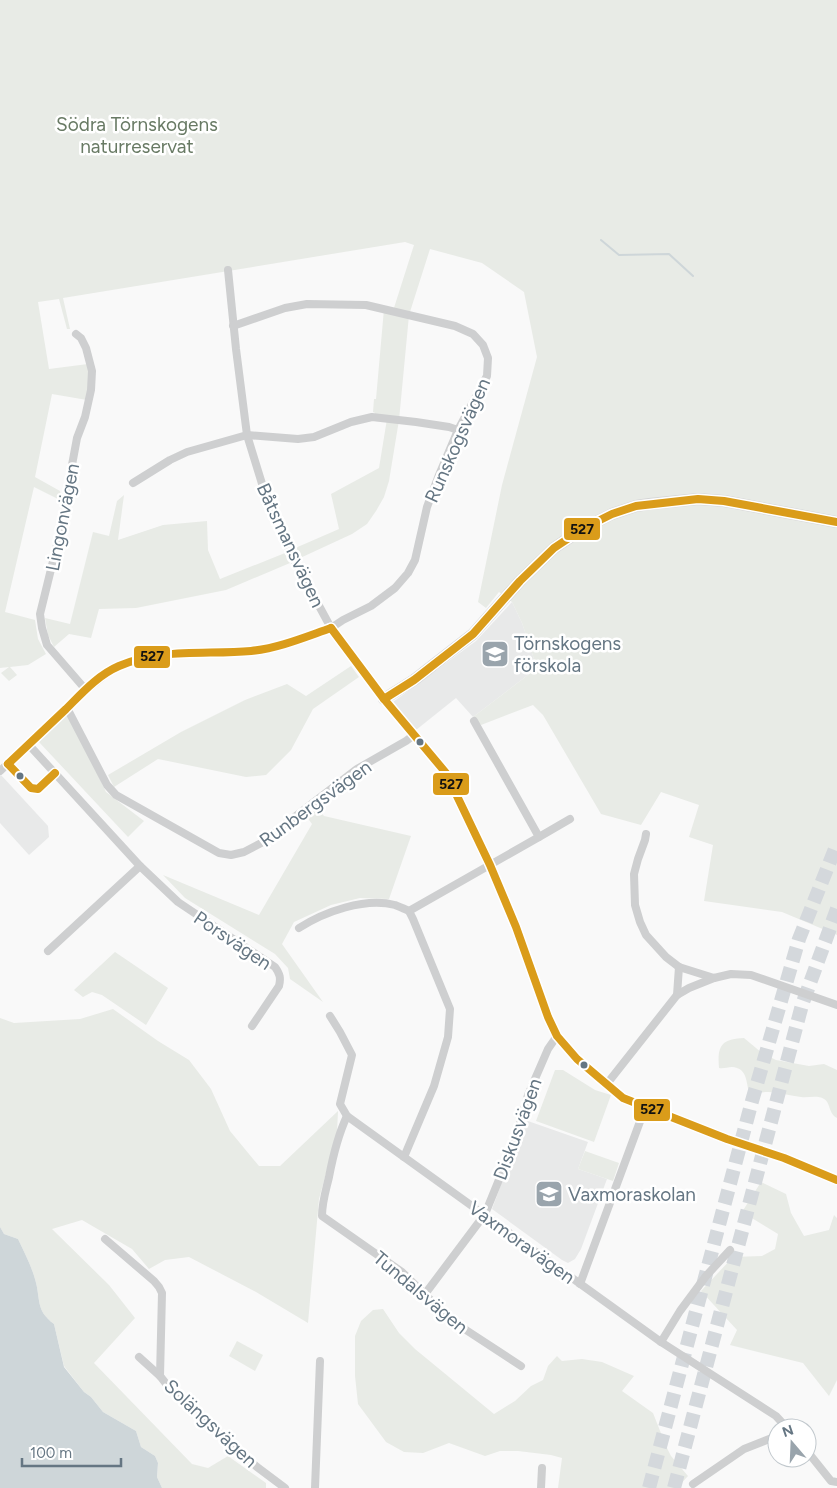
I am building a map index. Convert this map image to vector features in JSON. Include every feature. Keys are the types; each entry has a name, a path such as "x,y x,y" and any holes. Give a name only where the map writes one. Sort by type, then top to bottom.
{"street":[{"name":"Båtsmansvägen","path":"228,270 247,435 267,500 291,554 330,628 384,699 446,773 490,866 516,927 548,1017 557,1036 577,1059 623,1098 728,1139 784,1158 837,1180"},
{"name":"Runskogsvägen","path":"29,745 86,690 119,666 160,656 203,652 251,651 270,648 330,628 371,606 396,588 408,573 415,560 427,507 439,475 458,430 487,376 488,358 479,339 474,334 444,323 357,305 300,305 285,308 233,326"},
{"name":"Lingonvägen","path":"76,334 81,338 86,348 92,371 91,390 86,417 77,438 72,465 71,488 40,614 46,645 86,690"},
{"path":"134,483 170,460 187,452 247,435 298,439 314,437 352,422 372,417 416,422 458,430"},
{"path":"384,699 414,680 473,634 520,581 554,548 584,528 612,514 636,506 698,499 724,501 837,522"},
{"name":"Runbergsvägen","path":"67,708 107,785 116,795 220,853 231,855 244,852 265,841 289,820 357,769 414,735"},
{"path":"474,721 539,838"},
{"path":"0,771 29,745"},
{"name":"Porsvägen","path":"29,745 140,866 178,902 275,967 279,972 281,978 279,986 252,1026"},
{"path":"8,764 31,788 35,789 38,789 55,773"},
{"path":"409,911 570,819"},
{"path":"646,834 634,874 635,905 646,935 666,957 679,967 714,978"},
{"path":"48,951 140,866"},
{"path":"299,928 313,919 328,913 367,903 394,905 409,911 450,1009 448,1037 434,1086 404,1157"},
{"path":"677,995 679,967"},
{"path":"606,1085 677,995 714,978 731,974 751,975 837,1005"},
{"path":"330,1016 352,1055 340,1104 347,1116"},
{"name":"Diskusvägen","path":"425,1294 485,1214 516,1138 528,1095 548,1049 557,1036"},
{"path":"580,1284 645,1108"},
{"name":"Vaxmoravägen","path":"347,1116 661,1342 778,1418"},
{"name":"Tundalsvägen","path":"347,1116 332,1160 322,1206 322,1216 402,1272 442,1311 466,1330 521,1366"},
{"name":"Solängsvägen","path":"105,1239 154,1281 162,1293 160,1376"},
{"path":"661,1342 680,1311 706,1276 730,1250"},
{"name":"Solängsvägen","path":"139,1358 160,1376 171,1390 257,1467 285,1488"},
{"path":"315,1488 320,1361"},
{"path":"693,1484 744,1449 767,1440"},
{"path":"817,1464 832,1484"},
{"path":"541,1488 542,1468"}],"shaded area":[{"name":"Törnskogens förskola","path":"512,602 522,623 537,668 473,717 456,698 416,730 393,702 476,641"},
{"path":"1,775 48,826 49,837 29,855 0,823"},
{"name":"Vaxmoraskolan","path":"525,1120 588,1142 578,1169 607,1179 581,1249 575,1259 568,1263 492,1209"},
{"path":"0,1227 4,1234 18,1239 32,1269 41,1309 54,1324 64,1367 103,1412 136,1431 141,1447 155,1456 158,1463 157,1477 162,1488 0,1488"}],"green space":[{"name":"Södra Törnskogens naturreservat","path":"0,0 837,0 837,935 782,912 704,901 713,845 689,837 699,805 661,792 641,825 601,814 543,715 533,705 481,725 473,717 537,668 522,623 512,602 499,592 486,608 478,602 502,485 537,357 524,292 482,263 430,249 409,315 399,420 389,481 384,497 367,524 352,534 298,559 293,549 339,529 331,494 379,468 387,419 374,418 375,413 373,412 374,399 376,399 384,309 393,311 414,245 405,242 63,298 70,329 67,329 59,299 38,302 49,369 88,364 89,385 87,400 52,394 35,477 60,491 62,501 34,487 5,612 35,620 38,639 46,654 28,665 10,667 17,675 9,681 1,673 9,667 0,668"},
{"path":"124,495 118,540 163,525 207,521 208,550 220,579 285,553 290,563 226,590 136,608 99,609 91,638 69,634 54,647 48,635 45,618 70,624 93,532 109,536 117,501"},
{"path":"351,666 359,677 313,709 291,750 266,775 246,777 158,759 114,787 108,775 181,732 245,700 287,684 306,696"},
{"path":"68,713 106,792 144,821 128,837 39,742"},
{"path":"315,805 324,816 411,836 389,899 360,898 331,905 294,922 282,944 323,1002 290,979 288,968 275,954 185,898 163,875 259,915 312,824 304,813"},
{"path":"115,952 168,988 146,1025 102,995 92,992 83,997 74,990"},
{"path":"113,1009 189,1060 211,1089 230,1131 259,1166 280,1166 338,1111 337,1133 319,1199 308,1323 256,1292 189,1257 165,1260 149,1269 132,1249 82,1220 52,1229 109,1285 135,1318 94,1363 192,1464 208,1468 228,1456 266,1483 266,1488 162,1488 157,1477 158,1463 155,1456 141,1447 136,1431 103,1412 91,1397 84,1392 64,1366 54,1324 41,1309 32,1269 18,1239 4,1234 0,1227 0,1018 14,1023 80,1019"},
{"path":"744,1038 762,1053 776,1060 809,1066 824,1064 837,1070 837,1118 832,1113 828,1103 822,1098 801,1097 772,1092 753,1094 749,1092 745,1076 741,1070 732,1067 719,1068 719,1054 722,1045 731,1040"},
{"path":"555,1070 563,1070 595,1090 611,1095 594,1142 536,1121"},
{"path":"585,1151 619,1163 613,1181 578,1169"},
{"path":"761,1182 786,1194 791,1213 804,1236 829,1230 834,1215 837,1218 837,1380 829,1396 803,1363 730,1345 737,1330 701,1291 733,1257 762,1256 775,1249 778,1234 742,1212"},
{"path":"383,1309 399,1333 415,1349 494,1414 515,1401 531,1386 543,1380 548,1366 557,1356 562,1361 582,1359 602,1362 634,1376 622,1391 653,1413 671,1456 688,1476 677,1488 558,1488 562,1458 551,1455 500,1451 485,1456 449,1443 423,1453 404,1452 386,1442 358,1404 355,1376 355,1336 361,1321 373,1310"},
{"path":"237,1341 263,1355 255,1371 229,1356"}],"waterway":[{"path":"601,240 619,255 669,254 693,276"}],"tunnel":[{"path":"649,1488 752,1101 799,939 837,844"},
{"path":"674,1488 802,1005 837,909"}],"transit line":[{"name":"527","path":"384,699 414,680 473,634 520,581 554,548 584,528 612,514 636,506 698,499 724,501 837,522"},
{"name":"527","path":"331,628 384,699 446,773 490,865 516,927 548,1017 557,1036 577,1059 623,1098 727,1139 784,1158 837,1180"},
{"name":"527","path":"8,764 91,685 104,674 119,666 135,660 168,654 261,650 292,642 331,628"},
{"name":"527","path":"8,764 31,788 38,789 55,773"}],"place":[{"name":"Törnskogens förskola","path":"495,654"},
{"name":"Vaxmoraskolan","path":"549,1194"}]}
